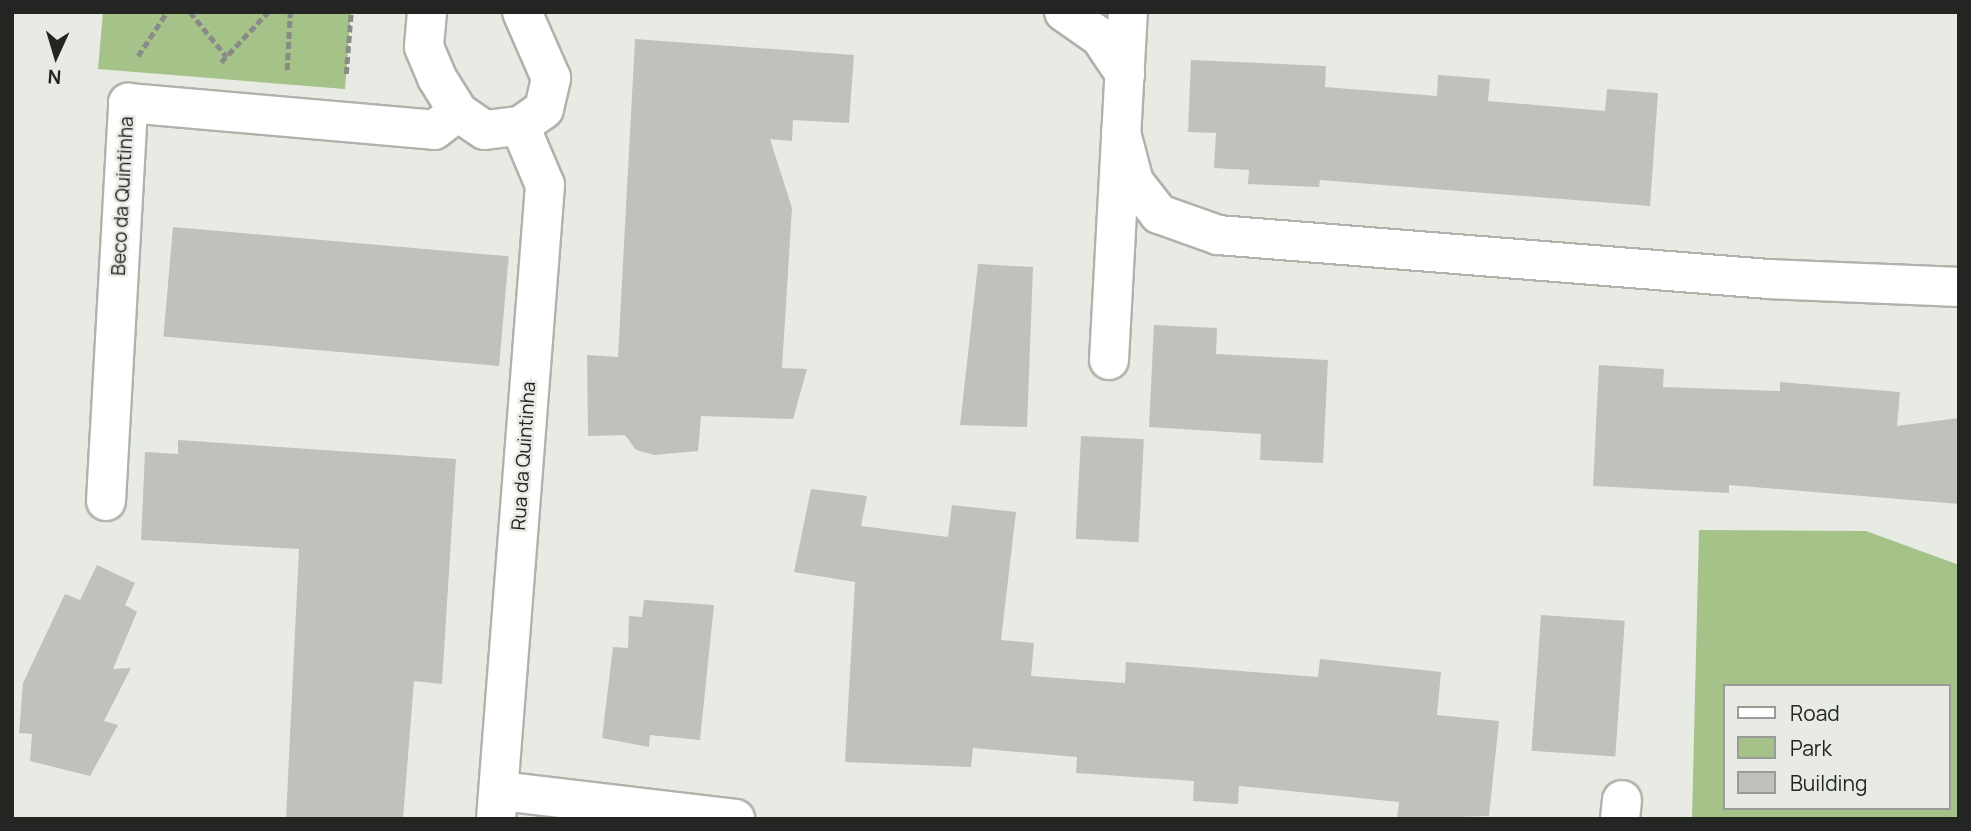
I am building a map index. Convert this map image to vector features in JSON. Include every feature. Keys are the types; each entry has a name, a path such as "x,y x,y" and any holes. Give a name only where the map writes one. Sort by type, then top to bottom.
{"street":[{"path":"427,12 424,47 458,112 485,130 520,126 544,108 551,78 523,12"},
{"path":"1064,12 1100,37 1125,74"},
{"path":"1109,360 1128,12"},
{"name":"Beco da Quintinha","path":"106,500 128,103 434,130 458,112"},
{"name":"Rua da Quintinha","path":"499,805 545,185 520,126"},
{"path":"1121,133 1134,182 1159,214 1218,235 1796,281 1959,287"},
{"path":"499,805 735,819"}],"path":[{"path":"135,61 167,12"},
{"path":"190,12 233,65"},
{"path":"286,85 290,12"},
{"path":"345,89 351,12"}],"green space":[{"path":"103,12 351,12 345,89 98,69"},
{"path":"1699,530 1866,531 1959,565 1959,819 1692,819"}],"building":[{"path":"635,39 854,55 849,123 793,120 792,141 770,139 792,208 782,368 807,369 793,419 701,416 698,451 654,455 636,450 625,435 588,436 587,355 618,357"},
{"path":"1191,60 1326,66 1325,87 1437,96 1438,75 1490,79 1488,101 1605,111 1607,89 1658,93 1650,206 1320,180 1319,187 1248,184 1249,170 1214,168 1216,133 1188,132"},
{"path":"173,227 509,256 499,366 163,337"},
{"path":"978,264 1033,267 1027,427 960,425"},
{"path":"1154,325 1217,328 1216,354 1328,360 1323,463 1260,460 1261,434 1149,427"},
{"path":"1599,365 1664,369 1663,387 1780,391 1780,382 1900,392 1897,426 1959,418 1959,504 1729,485 1729,493 1593,486"},
{"path":"1081,436 1144,439 1139,542 1076,539"},
{"path":"178,440 456,459 442,684 414,681 403,819 286,819 299,549 141,540 145,452 178,454"},
{"path":"811,489 867,496 861,526 948,537 952,505 1016,512 1001,640 1034,643 1031,676 1125,683 1126,662 1318,677 1320,659 1441,672 1437,715 1499,721 1489,816 1397,819 1399,802 1239,786 1238,804 1193,801 1194,781 1076,773 1077,757 973,748 971,767 845,762 855,582 794,572"},
{"path":"97,565 135,583 125,605 137,612 113,669 131,668 104,721 118,725 90,776 30,761 32,734 19,733 23,683 65,594 80,600"},
{"path":"644,600 714,605 700,740 650,735 649,747 602,738 613,647 628,648 629,616 642,617"},
{"path":"1541,615 1625,621 1615,757 1532,751"}]}
